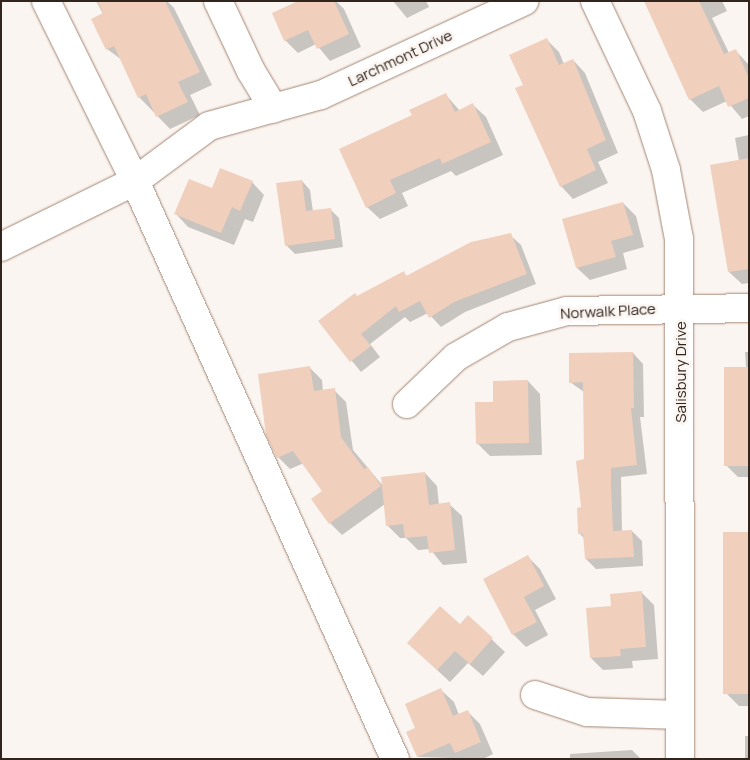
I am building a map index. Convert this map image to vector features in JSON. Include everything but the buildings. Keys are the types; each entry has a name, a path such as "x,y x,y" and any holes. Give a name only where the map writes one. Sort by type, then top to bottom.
{"street":[{"path":"46,1 135,182 396,759"},
{"path":"218,1 251,71 274,109"},
{"name":"Larchmont Drive","path":"1,247 135,182 209,126 321,95 524,1"},
{"name":"Salisbury Drive","path":"595,1 647,111 666,170 679,239 681,307 680,759"},
{"name":"Norwalk Place","path":"407,404 456,357 508,327 567,310 681,307 749,308"},
{"path":"535,695 587,712 680,715"}]}
